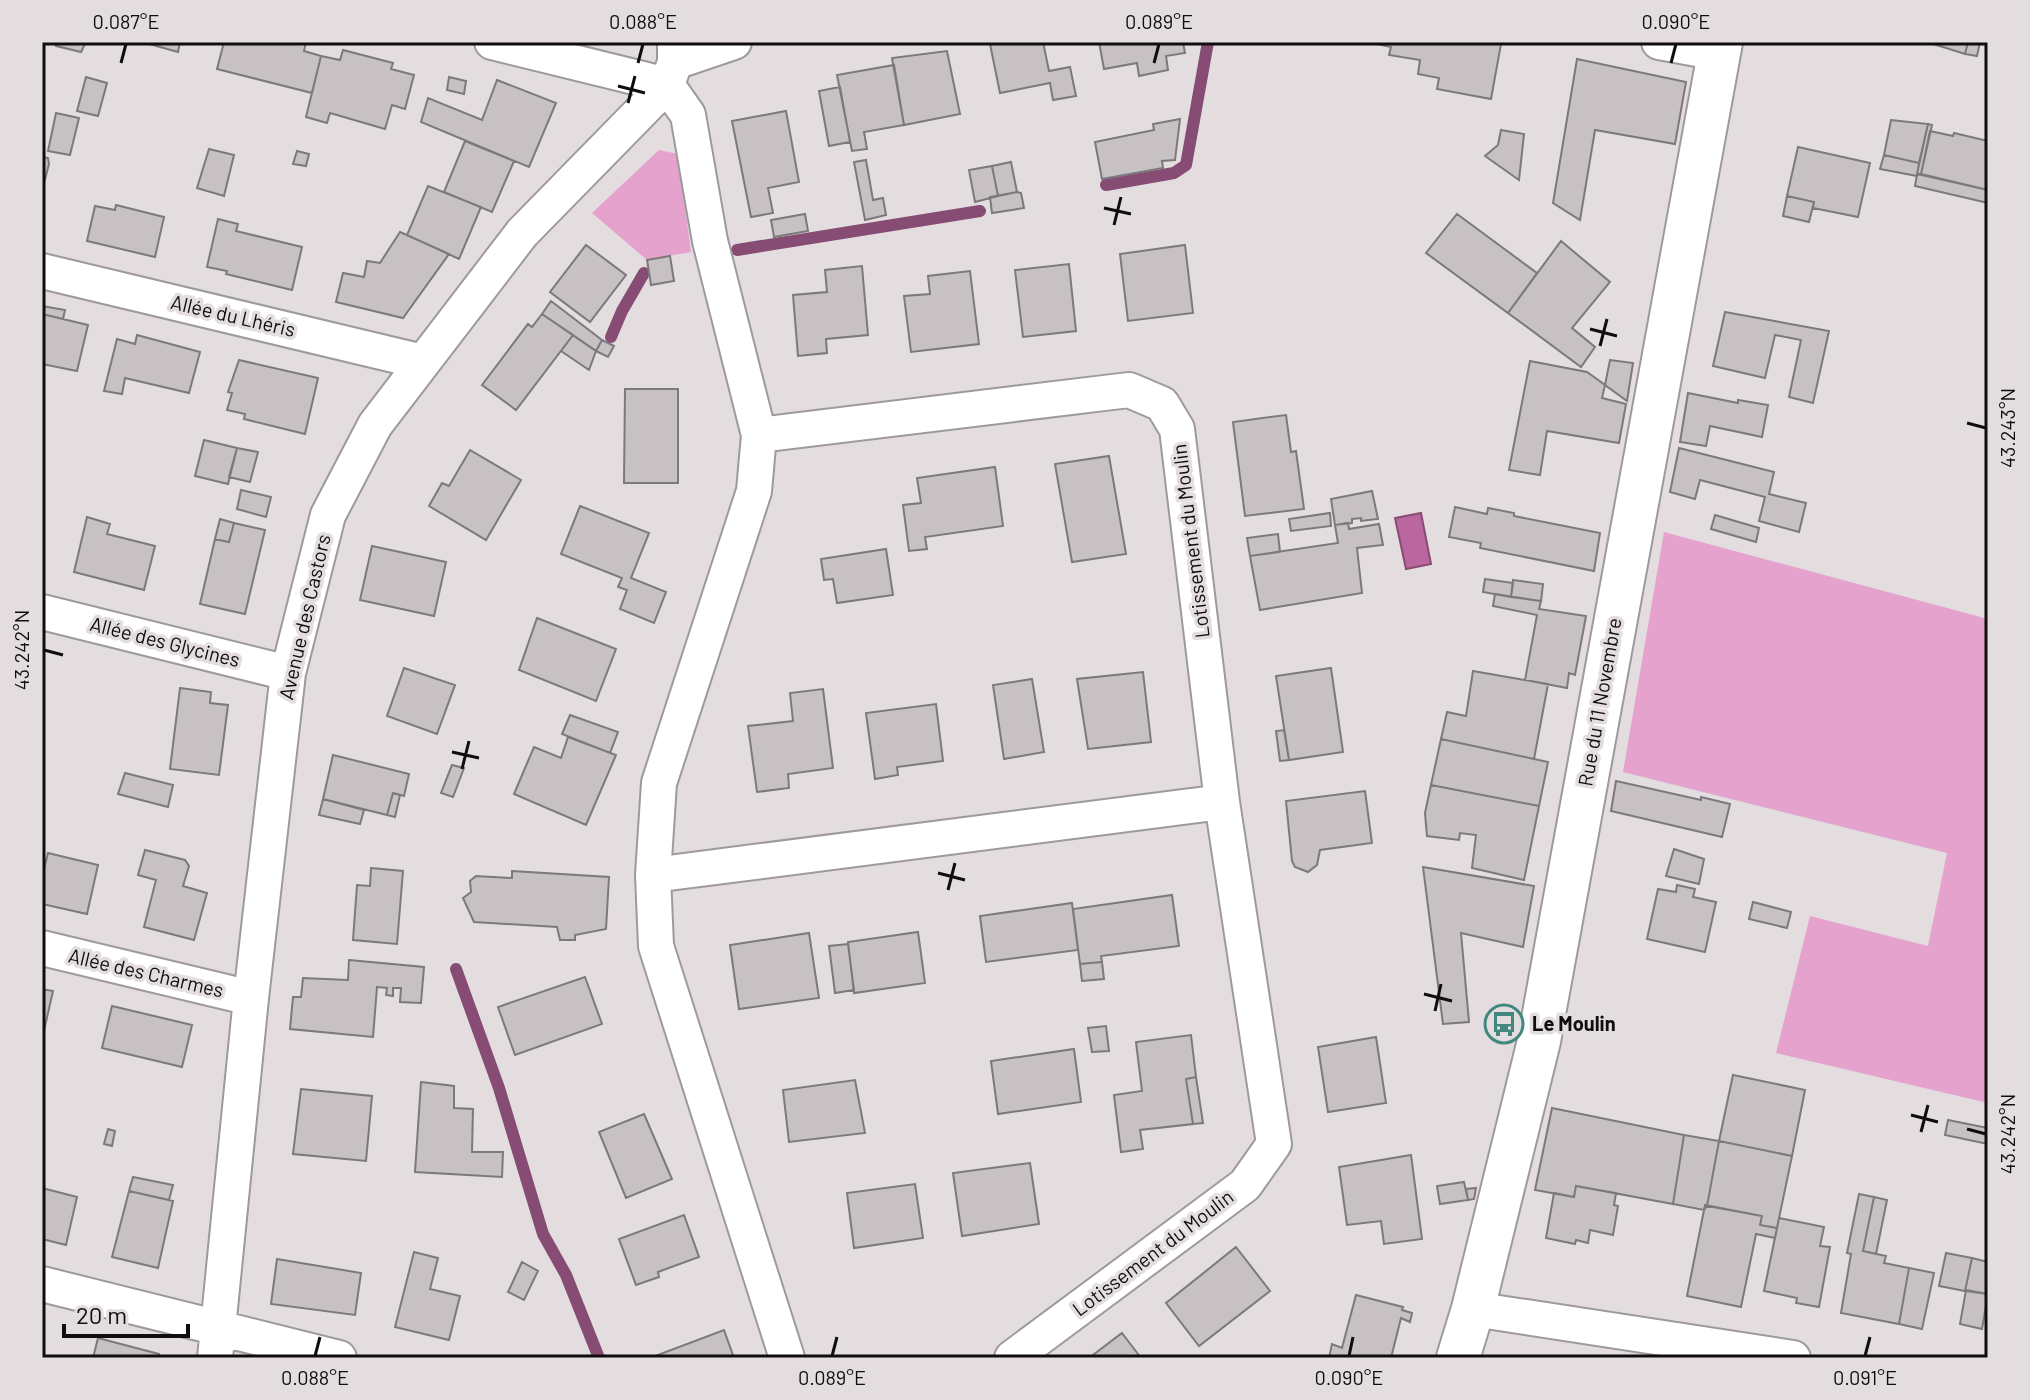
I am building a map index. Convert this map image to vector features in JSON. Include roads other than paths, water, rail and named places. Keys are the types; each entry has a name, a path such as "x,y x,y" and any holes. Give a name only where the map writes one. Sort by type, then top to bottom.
{"street":[{"path":"492,42 672,63 734,42"},
{"path":"1659,42 1720,47"},
{"name":"Rue du 11 Novembre","path":"1458,1358 1473,1309 1539,1041 1720,47"},
{"path":"672,63 688,115 712,252 759,435 754,491 659,783 653,875 656,946 787,1358"},
{"name":"Avenue des Castors","path":"216,1343 288,673 328,515 375,425 522,233 672,63"},
{"name":"Allée du Lhéris","path":"42,271 423,362"},
{"name":"Lotissement du Moulin","path":"759,435 1129,390 1162,404 1177,429 1222,802 1274,1144 1245,1185 1012,1358"},
{"name":"Allée des Glycines","path":"42,612 288,673"},
{"path":"653,875 1222,802"},
{"name":"Allée des Charmes","path":"42,948 251,998"},
{"path":"42,1284 216,1343 339,1358"},
{"path":"1473,1309 1793,1358"}],"waterway":[{"path":"1106,185 1174,173 1186,165 1208,42"},
{"path":"737,250 980,211"},
{"path":"611,337 644,273"},
{"path":"456,969 499,1088 543,1234 566,1275 599,1358"}],"place":[{"name":"Le Moulin","path":"1504,1024"}]}
